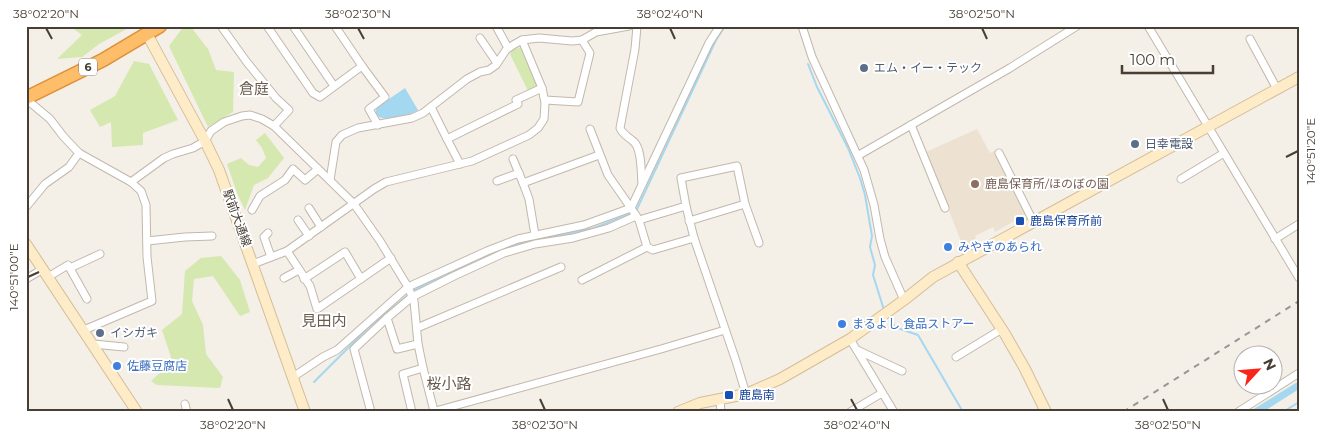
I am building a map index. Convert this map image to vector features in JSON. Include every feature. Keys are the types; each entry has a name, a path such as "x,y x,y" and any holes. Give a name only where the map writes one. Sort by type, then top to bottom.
{"highway":[{"name":"6","path":"26,98 103,60 160,26"}],"street":[{"path":"221,26 246,61 276,98 289,110 274,126"},
{"path":"267,26 313,93 320,97 362,66"},
{"path":"292,26 334,86"},
{"path":"335,26 385,97 369,109 378,125"},
{"path":"496,26 508,48"},
{"path":"330,180 336,142 342,135 358,128 412,118 431,107 467,79 496,66 508,48 522,40 539,38 582,40 596,29 629,26"},
{"path":"636,26 635,49 620,128 622,133 639,148 642,185"},
{"path":"293,377 337,350 408,287 518,239 584,225 631,208 709,43 720,26"},
{"path":"802,26 812,57 859,155 869,185 885,257 904,300"},
{"path":"859,155 1010,68 1077,26"},
{"path":"1148,26 1299,278"},
{"name":"駅前大通線","path":"147,34 205,140 225,185 305,412"},
{"path":"480,38 497,63"},
{"path":"1250,39 1277,89"},
{"path":"253,264 287,251 374,188 386,182 479,158 529,135 538,128 544,119 545,100 522,40"},
{"path":"545,100 578,102 590,53 582,40"},
{"path":"678,412 700,403 746,394 780,379 850,339 932,277 1299,77"},
{"path":"447,139 518,104 516,100 542,88"},
{"path":"26,98 50,119 79,152 131,182 141,191 146,205 152,301 84,330"},
{"path":"431,107 460,164"},
{"path":"131,182 164,158 193,148 205,140 211,131 224,122 250,115 256,116 274,126 354,204 391,258 408,287 412,297 422,368 433,412 725,330"},
{"path":"911,125 945,208"},
{"path":"590,129 608,175 637,218 647,247 652,250 694,238"},
{"path":"26,207 45,184 69,167 79,152"},
{"path":"1000,153 1033,221"},
{"path":"1181,179 1224,153"},
{"path":"523,183 599,155"},
{"path":"513,158 529,199 535,235"},
{"path":"746,394 694,238 681,178 737,166 745,204 758,243"},
{"path":"252,210 260,196 285,180 293,168 305,180 318,169"},
{"path":"497,181 519,172"},
{"path":"689,221 745,204"},
{"path":"371,412 354,349 412,297 504,253 535,244 573,238 637,218 686,206"},
{"path":"309,208 321,227"},
{"path":"298,220 309,236"},
{"path":"1275,238 1299,224"},
{"path":"268,232 264,237 271,257"},
{"path":"147,241 212,236"},
{"path":"26,244 137,412"},
{"path":"582,280 647,247"},
{"path":"287,251 310,286 317,309 391,258"},
{"path":"304,279 344,252 361,279"},
{"path":"70,268 100,254"},
{"path":"958,262 1002,329 1025,369 1046,412"},
{"path":"26,279 68,265 87,299"},
{"path":"417,328 561,267"},
{"path":"284,278 299,270"},
{"path":"387,318 397,349 418,344"},
{"path":"956,357 1002,329"},
{"path":"850,339 894,412"},
{"path":"93,344 124,347"},
{"path":"856,350 902,371"},
{"path":"412,412 403,374 422,368"},
{"path":"1238,412 1299,373"},
{"path":"850,412 882,393"},
{"path":"720,399 721,412"},
{"path":"185,404 187,412"}],"shaded area":[{"name":"鹿島保育所/ほのぼの園","path":"977,129 990,153 996,150 1027,214 995,232 993,227 975,236 978,242 964,249 926,152"}],"green space":[{"path":"70,26 132,26 99,44 82,57 57,59 82,35"},
{"path":"184,26 190,26 208,49 216,70 234,72 233,112 208,127 169,46"},
{"path":"521,47 539,87 528,91 510,54 513,50"},
{"path":"134,61 149,64 178,120 143,133 143,145 112,147 111,122 100,127 90,110 115,96"},
{"path":"265,133 284,158 268,178 254,185 245,210 227,164 241,158 249,165 258,167 266,158 256,140"},
{"path":"221,256 240,280 250,312 240,316 213,276 194,279 192,301 203,325 206,354 223,377 220,388 157,385 151,381 165,368 171,357 162,330 182,314 185,271 201,258"}],"water":[{"path":"405,88 418,110 395,118 381,118 378,116 376,108"},
{"path":"1299,381 1299,389 1263,412 1249,412 1275,396 1282,396 1282,392"}],"waterway":[{"path":"637,209 716,40 725,26"},
{"path":"808,64 817,87 848,148 860,178 872,236 870,247 875,265 873,275 884,310"},
{"path":"414,290 489,254 514,245 594,228 630,214"},
{"path":"314,382 367,329 407,296"},
{"path":"890,318 895,327 918,335 963,412"},
{"path":"1283,412 1299,402"}],"railway":[{"path":"1123,412 1299,301"}],"place":[{"name":"エム・イー・テック","path":"864,68"},
{"name":"日幸電設","path":"1135,144"},
{"name":"鹿島保育所/ほのぼの園","path":"975,184"},
{"name":"鹿島保育所前","path":"1020,221"},
{"name":"みやぎのあられ","path":"948,247"},
{"name":"まるよし 食品ストアー","path":"842,324"},
{"name":"イシガキ","path":"100,333"},
{"name":"佐藤豆腐店","path":"117,366"},
{"name":"鹿島南","path":"729,395"}],"district":[{"name":"倉庭","path":"254,89"},
{"name":"見田内","path":"324,321"},
{"name":"桜小路","path":"449,384"}]}
